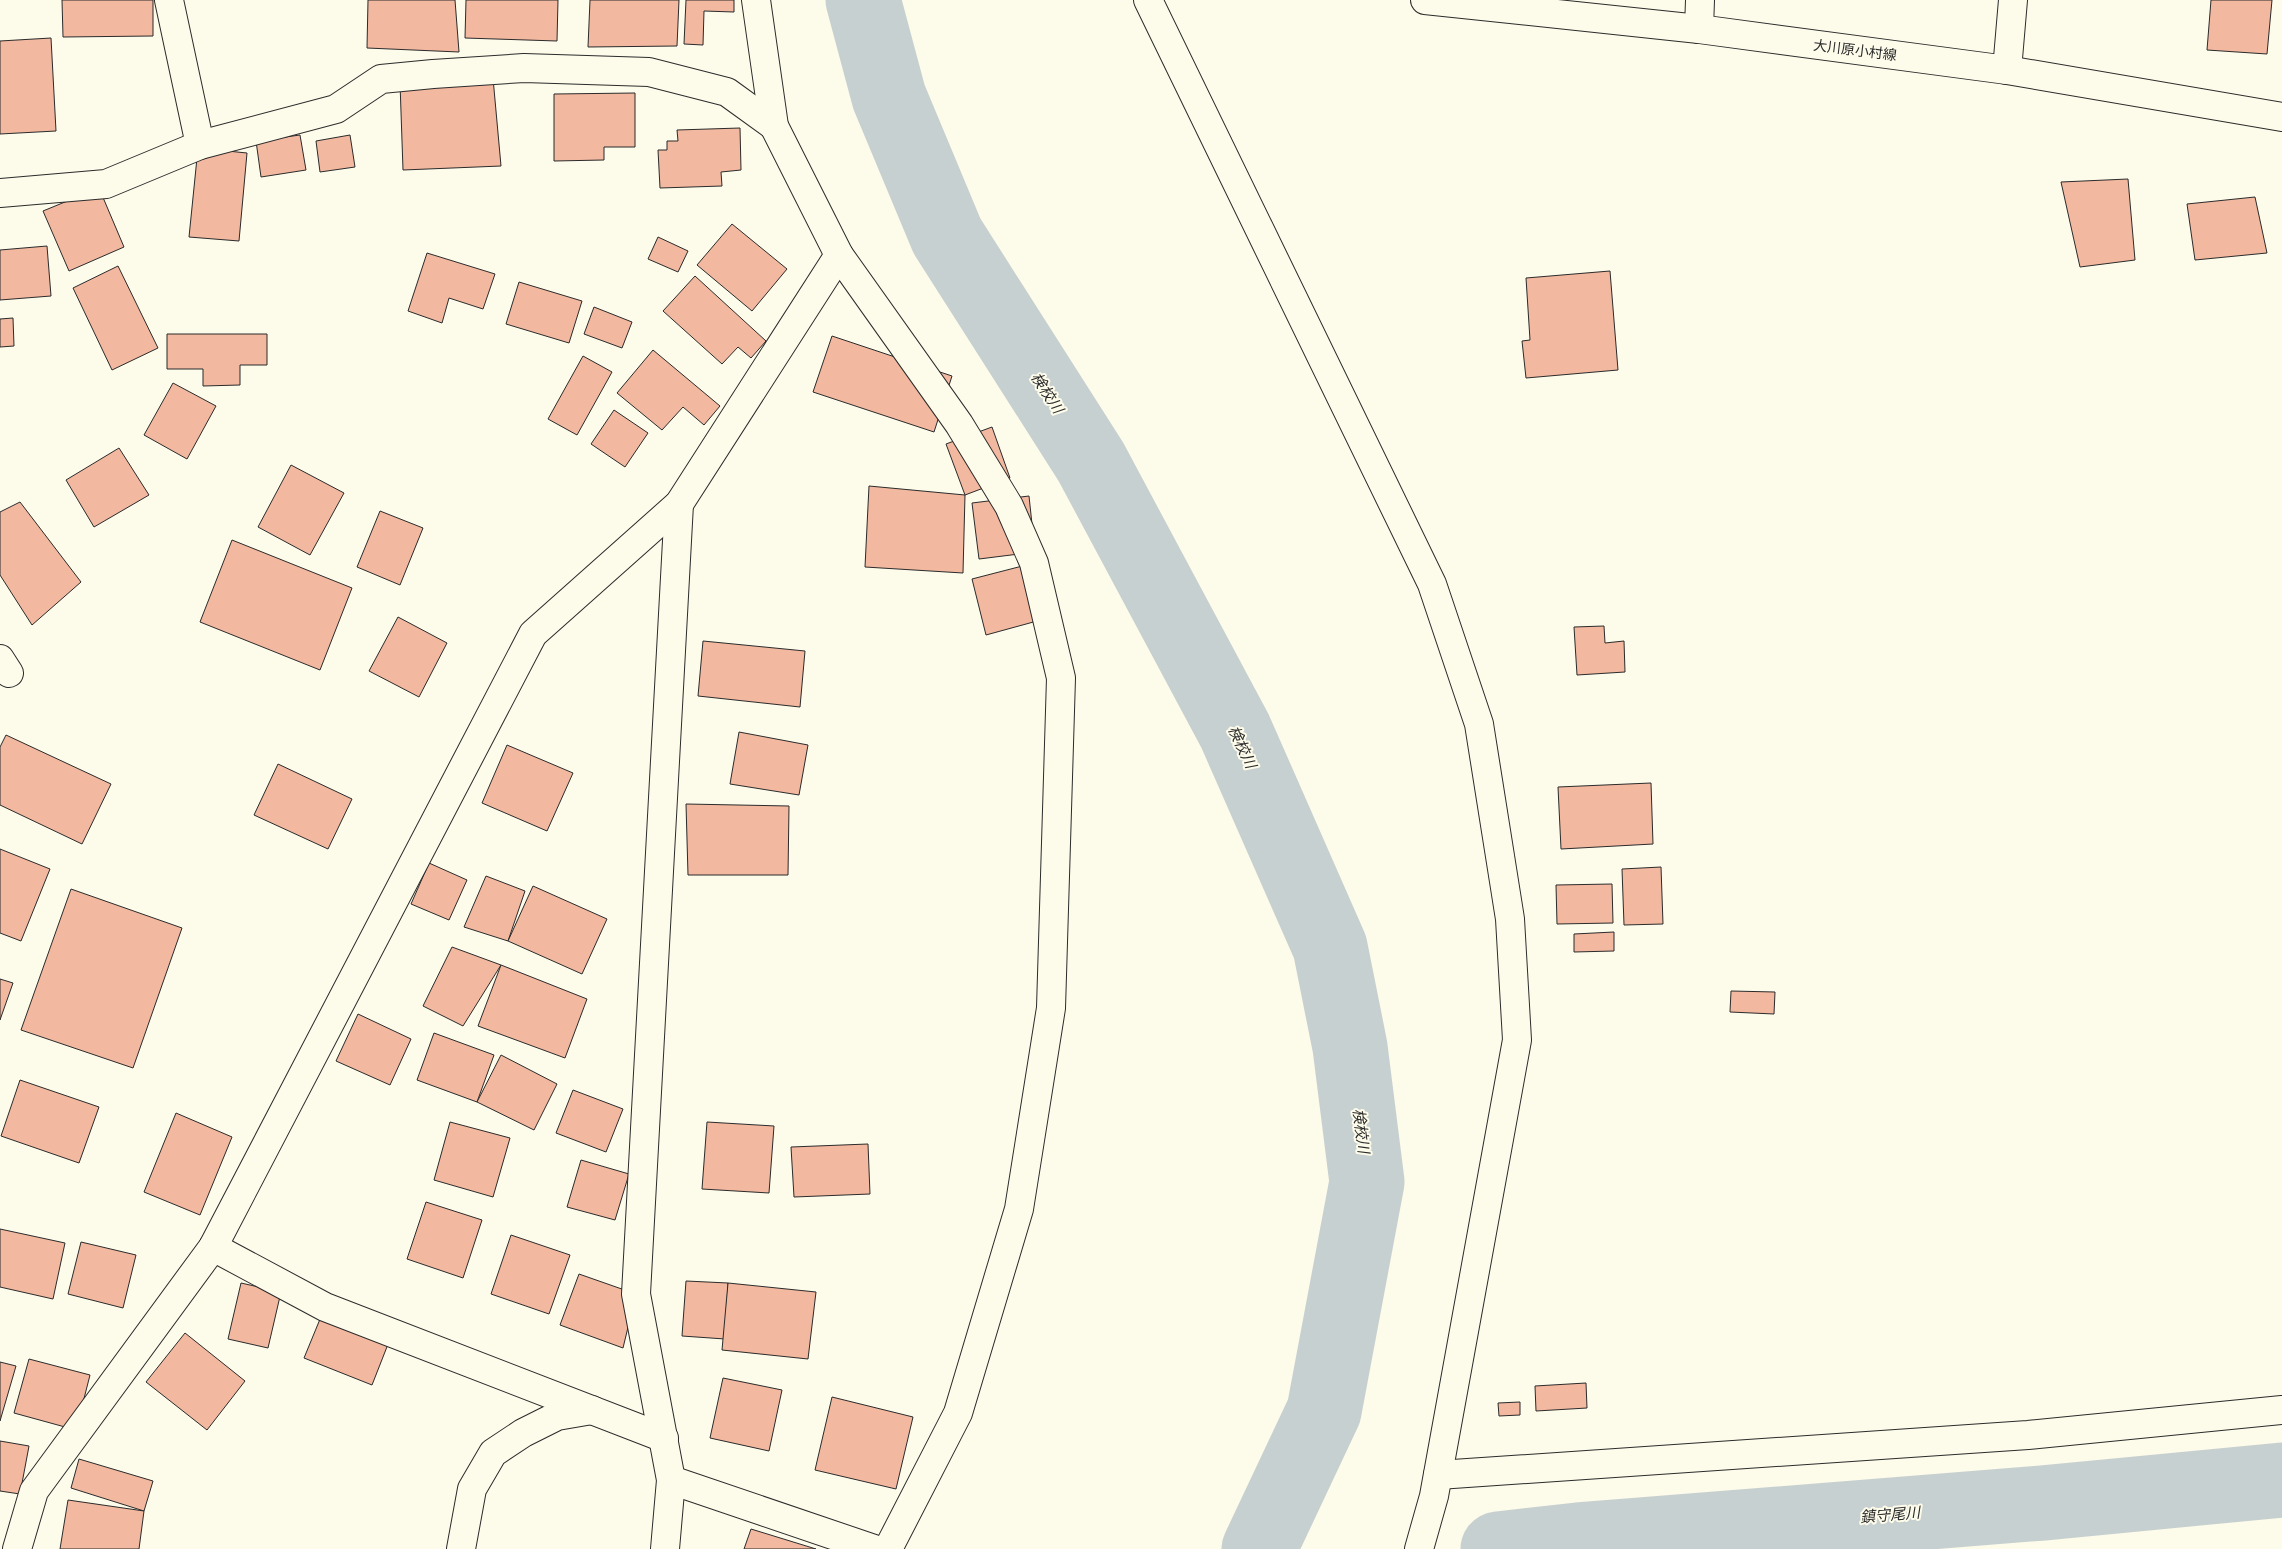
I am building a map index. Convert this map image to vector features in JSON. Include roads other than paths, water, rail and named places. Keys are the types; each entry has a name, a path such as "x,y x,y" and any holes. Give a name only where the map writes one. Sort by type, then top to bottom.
{"street":[{"path":"169,0 200,145"},
{"path":"756,0 774,126 839,256 959,424 1009,506 1034,563 1061,678 1051,1008 1019,1209 958,1413 888,1549"},
{"path":"1148,0 1432,584 1479,724 1510,919 1517,1040 1436,1486 1419,1549"},
{"name":"大川原小村線","path":"1425,0 1699,30 2007,70 2282,117"},
{"path":"1699,30 1700,0"},
{"path":"2007,70 2013,0"},
{"path":"0,194 106,184 200,145 336,109 381,79 524,68 649,72 728,92 774,126"},
{"path":"16,1549 34,1491 214,1247 532,634 679,504 839,256"},
{"path":"665,1549 671,1480 636,1294 679,504"},
{"path":"214,1247 324,1307 664,1438"},
{"path":"460,1549 472,1489 493,1453 523,1433 557,1416 593,1410"},
{"path":"1436,1486 2028,1435 2282,1410"},
{"path":"671,1480 874,1549"}],"waterway":[{"name":"検校川","path":"863,0 889,97 947,236 1091,462 1235,731 1330,947 1350,1047 1367,1182 1324,1411 1259,1549"},
{"name":"鎮守尾川","path":"1498,1549 1578,1540 2043,1503 2282,1480"}]}
